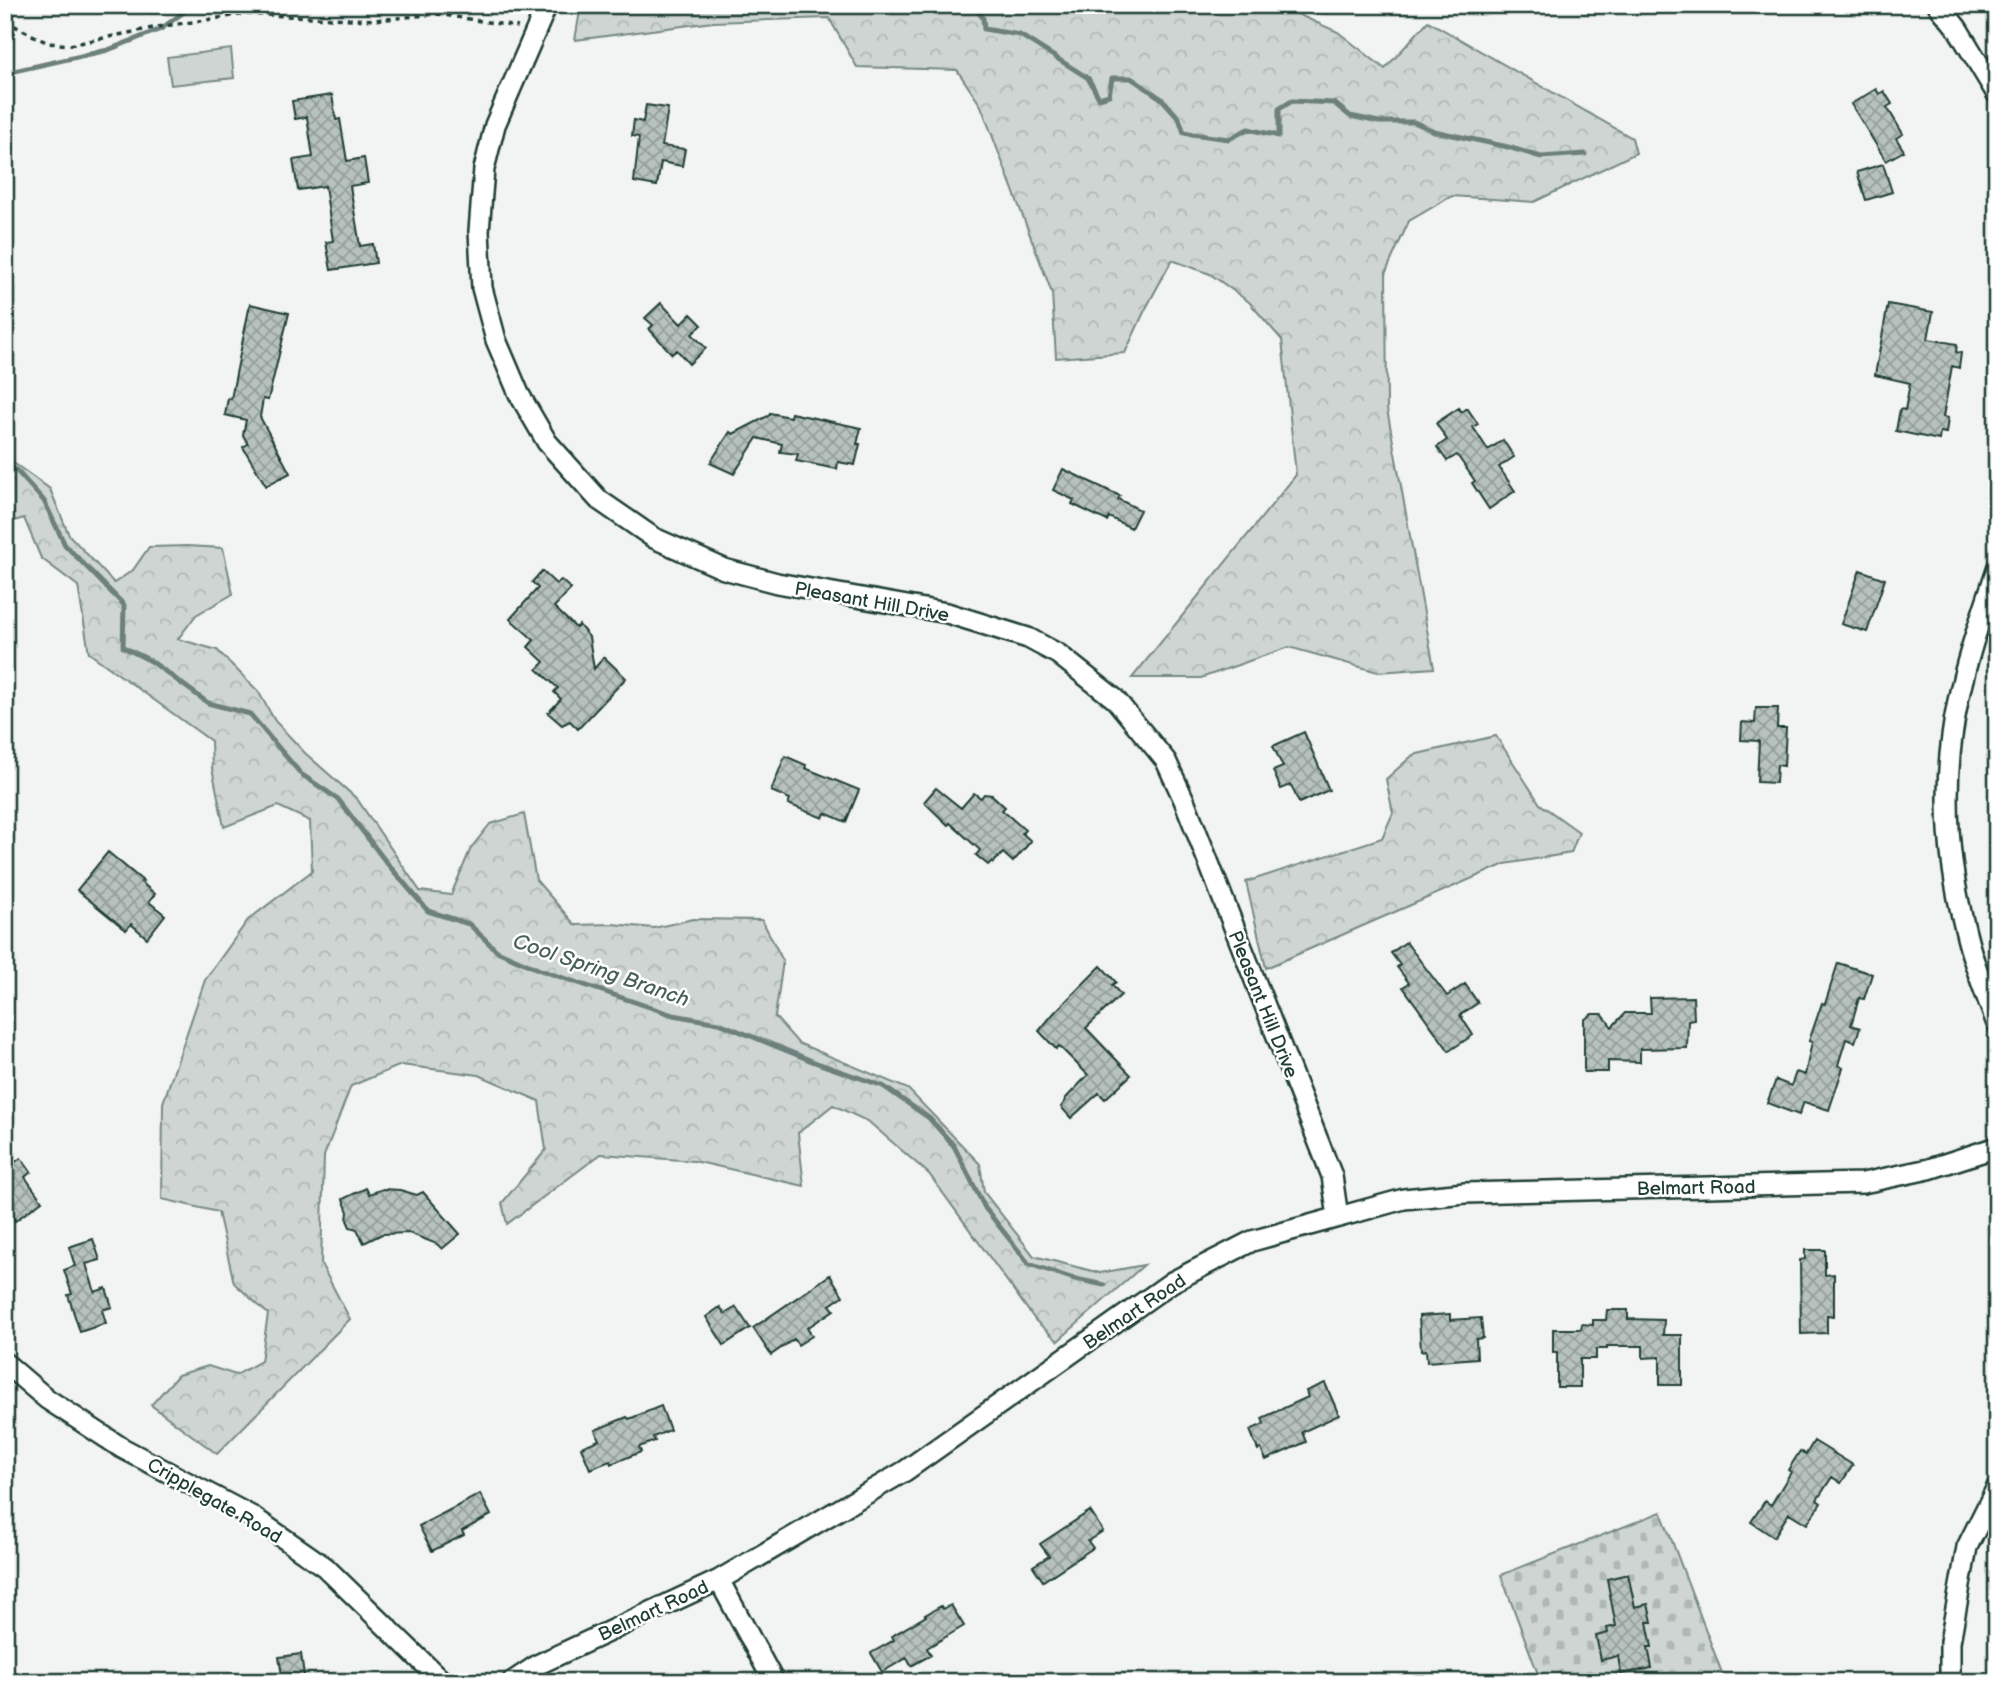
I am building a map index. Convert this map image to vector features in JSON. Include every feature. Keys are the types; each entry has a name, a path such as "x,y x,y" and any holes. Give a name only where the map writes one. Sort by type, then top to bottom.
{"street":[{"name":"Pleasant Hill Drive","path":"547,5 495,125 484,169 479,231 482,288 496,340 519,394 547,442 599,499 654,538 724,569 777,583 947,613 1028,638 1058,654 1115,699 1166,761 1184,800 1332,1176 1338,1217"},
{"path":"1938,5 1957,28 1997,94"},
{"path":"1997,569 1971,648 1958,702 1949,760 1948,812 1953,876 1966,935 1997,1024"},
{"name":"Belmart Road","path":"512,1682 539,1664 719,1580 905,1471 1172,1282 1252,1241 1404,1199 1465,1193 1863,1184 1929,1169 1997,1147"},
{"name":"Cripplegate Road","path":"5,1363 47,1399 113,1442 253,1517 325,1567 443,1682"},
{"path":"1950,1682 1950,1642 1967,1547 1997,1487"},
{"path":"719,1580 774,1682"}],"path":[{"path":"5,21 47,43 70,45 246,13 375,20 438,14 536,30"}],"green space":[{"path":"581,5 1277,5 1338,32 1385,69 1428,21 1632,138 1636,153 1534,202 1452,196 1409,221 1386,272 1387,409 1434,668 1378,672 1289,647 1201,678 1132,678 1296,475 1282,340 1249,302 1210,274 1172,260 1125,353 1056,358 1052,293 981,106 957,70 857,67 829,18 713,22 575,40"},
{"path":"231,49 234,78 171,85 167,57"},
{"path":"5,457 50,489 69,535 114,583 133,570 149,547 223,548 233,594 196,615 178,639 217,650 258,691 275,721 305,753 357,799 420,891 451,895 471,848 490,824 524,814 536,880 575,925 612,924 654,928 693,919 762,920 783,961 775,1017 798,1043 908,1089 980,1164 984,1192 1034,1256 1100,1273 1144,1265 1058,1341 1036,1321 929,1174 869,1122 833,1105 798,1133 804,1186 694,1161 601,1154 507,1224 502,1203 546,1150 539,1101 479,1075 401,1065 351,1086 324,1156 321,1264 350,1319 217,1454 151,1405 178,1375 208,1366 236,1375 261,1361 268,1314 234,1283 218,1212 162,1199 163,1103 205,980 248,920 312,871 310,821 278,806 224,827 212,768 211,741 89,653 78,586 41,558 24,518 5,524"},
{"path":"1496,736 1540,804 1579,832 1571,853 1505,864 1266,968 1246,882 1382,838 1393,813 1386,779 1413,755"},
{"path":"1661,1512 1725,1681 1541,1682 1501,1575"}],"building":[{"path":"1876,89 1879,94 1884,91 1892,104 1887,107 1903,134 1896,138 1904,151 1886,161 1851,104"},
{"path":"332,95 336,120 340,119 347,161 364,158 368,183 350,186 360,246 373,244 376,263 331,270 326,242 333,241 325,186 298,190 293,160 313,157 307,117 295,119 292,101"},
{"path":"646,105 668,108 662,146 685,149 682,166 661,162 657,186 634,182 639,137 632,136 634,120 643,122"},
{"path":"1883,164 1892,192 1866,200 1857,172"},
{"path":"661,303 681,324 691,314 702,325 692,334 706,348 689,364 677,350 672,354 649,329 653,325 645,318"},
{"path":"250,304 289,313 268,400 263,399 260,417 290,473 266,486 243,447 248,444 243,435 246,420 225,415 228,398 231,399"},
{"path":"1888,304 1933,312 1928,339 1957,344 1956,352 1961,353 1959,368 1952,366 1943,417 1948,418 1946,433 1940,432 1939,440 1896,431 1900,409 1905,410 1910,383 1875,375"},
{"path":"1459,408 1461,412 1467,408 1478,424 1473,427 1488,450 1503,440 1514,457 1499,467 1515,491 1489,509 1472,483 1475,481 1457,455 1447,461 1437,447 1447,440 1436,423"},
{"path":"770,413 790,417 791,413 861,428 855,465 838,462 837,469 796,461 798,454 780,452 782,444 757,438 734,474 710,463 730,432 733,434"},
{"path":"1063,469 1120,496 1118,499 1140,510 1131,528 1109,517 1107,521 1072,504 1074,500 1053,490"},
{"path":"1860,570 1885,579 1867,632 1841,624"},
{"path":"542,571 556,584 561,580 571,589 554,607 576,628 579,625 589,637 594,669 604,657 626,678 578,729 570,721 562,725 548,713 561,699 554,692 558,688 537,669 544,662 528,647 534,640 510,619 538,588 532,582"},
{"path":"1756,708 1778,708 1777,728 1786,728 1784,766 1777,765 1776,783 1757,782 1759,741 1741,740 1742,722 1755,723"},
{"path":"1304,732 1329,790 1299,803 1291,785 1281,789 1273,771 1283,767 1273,746"},
{"path":"785,756 806,765 805,768 859,790 846,822 825,813 823,818 788,804 790,799 771,791"},
{"path":"936,788 961,808 974,793 981,798 984,794 992,795 1005,807 1002,810 1025,830 1022,833 1031,841 1013,862 1003,853 988,865 976,855 980,850 924,802"},
{"path":"108,852 155,894 149,902 165,915 147,938 131,924 126,930 77,890"},
{"path":"1406,942 1447,996 1465,984 1478,1003 1460,1015 1473,1035 1449,1051 1403,987 1409,983 1391,953"},
{"path":"1838,963 1872,974 1864,999 1859,998 1851,1025 1860,1028 1855,1042 1846,1039 1838,1065 1843,1068 1829,1110 1804,1102 1799,1115 1767,1103 1776,1080 1791,1086 1796,1072 1805,1075 1812,1042 1809,1041 1822,1003 1825,1004"},
{"path":"1101,966 1116,982 1112,985 1121,995 1086,1028 1131,1075 1105,1099 1099,1093 1071,1118 1061,1107 1065,1099 1088,1075 1059,1046 1056,1049 1039,1031"},
{"path":"1693,997 1694,1019 1688,1020 1687,1048 1640,1049 1640,1062 1608,1061 1608,1072 1584,1072 1584,1020 1592,1014 1602,1014 1612,1027 1625,1013 1651,1013 1650,998"},
{"path":"21,1158 31,1172 25,1177 42,1201 15,1221 5,1208 5,1169"},
{"path":"366,1188 369,1194 383,1189 417,1195 423,1192 460,1234 442,1249 437,1244 409,1233 382,1234 364,1243 357,1229 350,1227 343,1199"},
{"path":"93,1239 100,1260 86,1264 95,1292 106,1288 112,1307 102,1310 106,1323 80,1332 68,1295 72,1294 64,1270 75,1266 69,1247"},
{"path":"1805,1250 1825,1250 1825,1275 1834,1274 1834,1316 1827,1315 1827,1333 1801,1334 1800,1260 1805,1259"},
{"path":"830,1275 843,1296 830,1305 834,1310 807,1328 812,1336 798,1345 794,1339 771,1355 753,1328"},
{"path":"720,1307 725,1314 736,1307 750,1328 724,1345 706,1317"},
{"path":"1607,1310 1628,1310 1628,1319 1664,1320 1663,1335 1682,1335 1682,1385 1660,1385 1660,1357 1643,1358 1643,1346 1607,1346 1607,1349 1596,1349 1596,1359 1580,1359 1580,1387 1557,1387 1557,1352 1553,1352 1553,1329 1581,1329 1582,1324 1593,1325 1593,1320 1606,1320"},
{"path":"1450,1314 1450,1320 1481,1318 1483,1338 1476,1339 1477,1358 1427,1362 1426,1350 1421,1351 1419,1316"},
{"path":"1325,1383 1339,1415 1302,1432 1306,1442 1266,1460 1261,1449 1258,1450 1250,1430 1264,1424 1262,1418 1308,1397 1306,1391"},
{"path":"661,1406 670,1430 653,1437 655,1441 639,1447 641,1452 590,1469 581,1447 599,1440 595,1430"},
{"path":"1814,1441 1853,1465 1841,1483 1832,1477 1817,1500 1821,1503 1807,1524 1789,1513 1774,1537 1751,1522 1765,1501 1771,1505 1800,1451 1806,1454"},
{"path":"480,1494 491,1515 462,1531 464,1535 432,1551 419,1526"},
{"path":"1090,1511 1103,1531 1088,1541 1093,1548 1043,1581 1033,1566 1049,1556 1040,1544"},
{"path":"1628,1574 1635,1607 1648,1604 1652,1622 1647,1622 1652,1647 1648,1647 1652,1668 1621,1674 1618,1656 1601,1660 1596,1636 1608,1633 1607,1628 1616,1626 1607,1579"},
{"path":"951,1605 964,1626 927,1648 931,1655 911,1666 907,1658 882,1672 871,1653 894,1640 892,1636 925,1615 941,1606 943,1609"},
{"path":"301,1654 305,1682 283,1682 279,1657"}],"waterway":[{"path":"5,73 108,50 161,29 193,5"},
{"path":"576,11 619,12 664,5"},
{"path":"926,5 940,9 977,10 983,18 984,29 1020,35 1088,78 1099,98 1109,95 1112,78 1131,78 1162,99 1179,118 1184,133 1229,139 1248,129 1279,136 1279,109 1292,101 1334,103 1350,116 1379,122 1414,122 1434,131 1541,157 1585,154"},
{"name":"Cool Spring Branch","path":"5,467 16,470 44,501 65,545 124,605 123,647 151,661 208,703 250,714 301,774 338,799 428,911 469,924 497,951 540,970 673,1015 719,1023 817,1063 883,1086 929,1118 954,1146 985,1208 1029,1264 1071,1278 1104,1285"}]}
